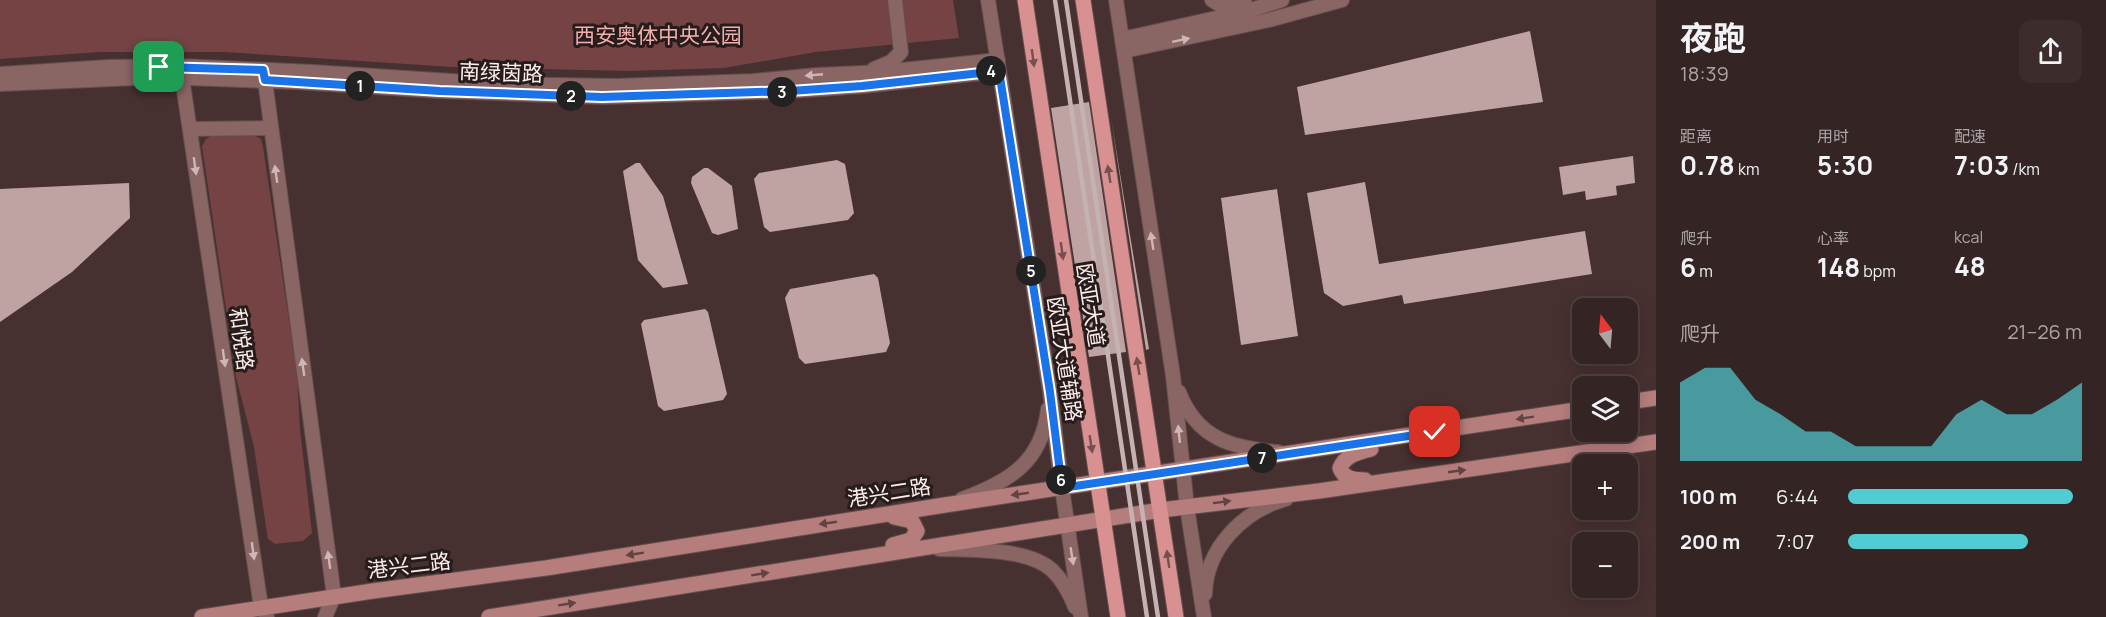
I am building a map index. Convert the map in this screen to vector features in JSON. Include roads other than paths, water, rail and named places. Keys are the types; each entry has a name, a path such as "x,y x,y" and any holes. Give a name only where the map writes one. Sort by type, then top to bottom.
{"main road":[{"name":"欧亚大道","path":"1024,0 1118,617"},
{"name":"欧亚大道","path":"1083,0 1176,617"},
{"path":"1638,401 1656,398"},
{"name":"港兴二路","path":"202,617 264,612 334,596 546,568 1572,411"},
{"path":"1427,476 1361,480 1344,476 1340,468 1346,459 1358,452 1435,432"},
{"path":"489,617 1067,524 1427,476 1656,442"},
{"path":"841,561 911,540 915,536 916,525 912,521 900,517 874,516"}],"street":[{"path":"846,74 878,68 898,57 902,45 895,0"},
{"name":"欧亚大道辅路","path":"988,0 1050,392 1079,617"},
{"path":"1116,0 1173,376 1187,507 1205,617"},
{"path":"1212,0 1220,5 1233,6 1275,0"},
{"path":"1123,45 1282,0"},
{"path":"1123,45 1269,20 1342,0"},
{"name":"南绿茵路","path":"0,74 97,68 498,84 617,86 753,81 998,65"},
{"name":"南绿茵路","path":"264,75 440,91 602,97 790,91 862,86 998,65"},
{"name":"南绿茵路","path":"0,84 181,72"},
{"name":"和悦路","path":"181,72 264,612"},
{"path":"264,75 334,596 326,617"},
{"path":"190,129 270,128"},
{"path":"1173,376 1184,405 1195,421 1208,433 1224,442 1261,450 1313,451"},
{"path":"945,505 1005,481 1026,463 1041,438 1047,419 1050,392"},
{"path":"1205,617 1206,585 1211,562 1220,545 1251,515 1271,503 1319,491"},
{"path":"913,549 1008,553 1033,560 1051,569 1063,583 1079,617"}],"railway":[{"path":"1055,0 1147,617"},
{"path":"1066,0 1158,617"}],"park label":[{"name":"西安奥体中央公园","path":"658,35"}]}
